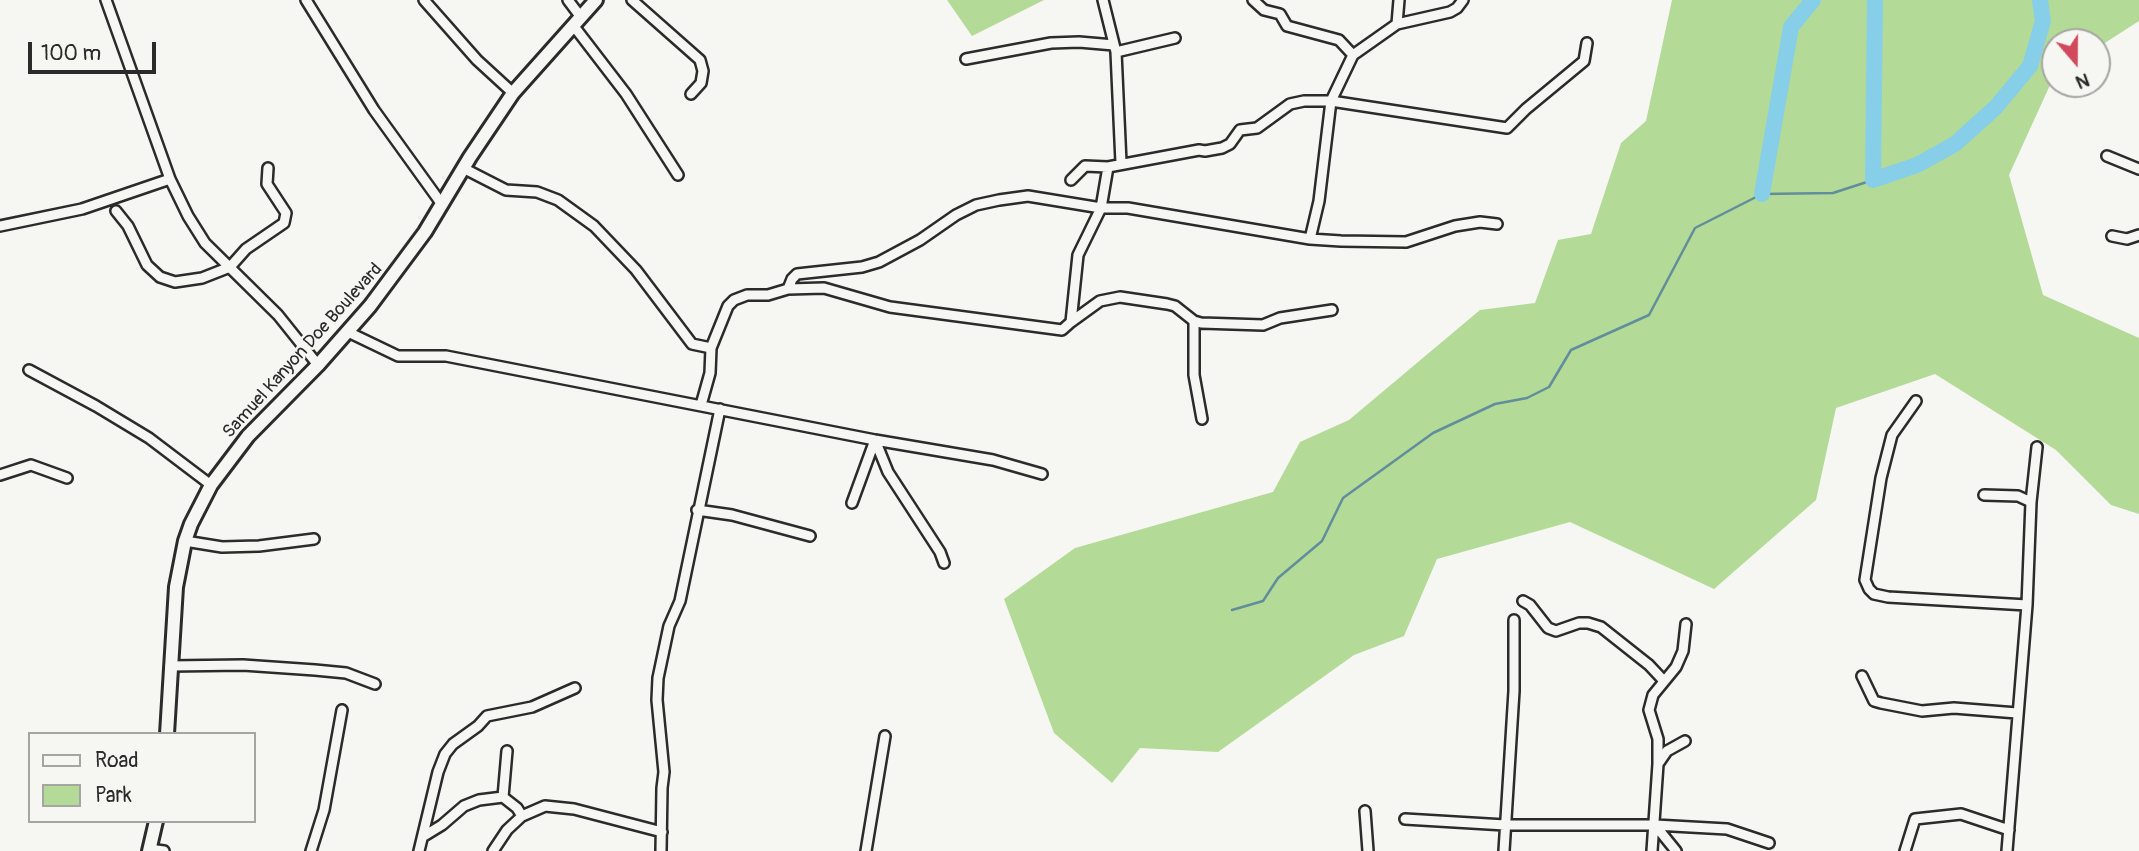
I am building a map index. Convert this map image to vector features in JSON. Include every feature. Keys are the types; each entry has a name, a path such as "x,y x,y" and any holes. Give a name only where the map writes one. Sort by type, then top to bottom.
{"street":[{"path":"106,0 170,179 196,230 205,243 278,315 318,365"},
{"path":"306,0 374,110 441,203"},
{"path":"424,0 477,60 513,93"},
{"path":"568,0 576,20 678,175"},
{"name":"Samuel Kanyon Doe Boulevard","path":"167,732 176,587 185,541 211,485 248,436 348,332 399,269 513,93 596,0"},
{"path":"632,0 700,60 703,71 701,83 691,94"},
{"path":"1103,0 1115,49 1121,163"},
{"path":"1253,0 1264,10 1280,14 1287,26 1339,40 1353,55"},
{"path":"1397,24 1399,0"},
{"path":"1310,239 1319,201 1331,101 1353,55 1397,24 1450,12 1463,0"},
{"path":"965,59 1051,43 1079,41 1115,49 1175,38"},
{"path":"1071,180 1085,166 1108,167 1199,150 1217,150 1230,144 1240,130 1257,128 1290,104 1304,101 1331,101 1507,128 1584,61 1587,43"},
{"path":"2107,156 2139,169"},
{"path":"1070,322 1078,256 1101,208 1108,167"},
{"path":"463,168 506,190 537,192 558,200 594,226 636,270 692,344 711,348"},
{"path":"116,212 128,226 147,265 166,280 187,281 202,278 230,267 246,249 284,223 286,213 267,184 268,169"},
{"path":"0,226 82,209 170,179"},
{"path":"788,289 797,274 862,267 879,262 976,205 1028,196 1101,208 1128,208 1310,239 1406,242 1455,226 1480,222 1497,224"},
{"path":"2112,236 2127,239 2139,235"},
{"path":"701,405 710,373 711,348 728,306 734,299 788,289 824,288 890,307 1051,330 1066,328 1070,322 1100,301 1120,297 1167,303 1194,321 1263,325 1280,317 1332,310"},
{"path":"1194,321 1194,375 1202,419"},
{"path":"348,332 398,356 446,356 875,440 993,460 1042,474"},
{"path":"29,370 149,438 211,485"},
{"path":"1916,401 1892,435 1881,478 1865,580 1869,589 1874,594 1888,597 2027,605"},
{"path":"661,851 664,772 657,700 658,678 669,626 680,601 720,409"},
{"path":"852,503 875,440"},
{"path":"875,440 888,471 940,552 944,563"},
{"path":"2007,851 2037,446"},
{"path":"0,475 31,465 67,478"},
{"path":"1984,495 2018,496 2031,502"},
{"path":"698,510 732,515 810,536"},
{"path":"185,541 222,547 259,546 314,539"},
{"path":"1523,601 1530,605 1548,628 1556,631 1578,622 1601,627 1649,665 1664,681"},
{"path":"1504,851 1514,691 1514,620"},
{"path":"1652,851 1658,738 1649,710 1653,695 1683,652 1686,624"},
{"path":"170,666 243,665 315,670 346,673 375,684"},
{"path":"1862,676 1874,701 1881,703 1922,711 1954,708 2017,713"},
{"path":"419,851 438,772 445,754 453,744 487,716 533,707 575,688"},
{"path":"311,851 324,810 342,710"},
{"path":"866,851 885,736"},
{"path":"1658,764 1667,751 1685,741"},
{"path":"503,797 507,751"},
{"path":"424,836 464,806 479,800 503,797 522,816"},
{"path":"494,851 507,830 522,816 545,806 566,808 662,832"},
{"path":"1365,810 1368,851"},
{"path":"1905,851 1914,819 1961,814 2009,830"},
{"path":"1405,819 1505,825 1655,825 1727,829 1769,843"},
{"path":"156,823 149,850 164,851"},
{"path":"1655,825 1676,851"}],"green space":[{"path":"947,0 1044,0 972,36"},
{"path":"1672,0 2139,0 2139,21 2111,39 2111,28 2041,28 2041,98 2044,98 2009,175 2043,295 2139,338 2139,514 2111,505 2056,450 1935,374 1836,408 1816,500 1714,589 1570,522 1437,559 1404,636 1354,655 1218,752 1140,748 1112,783 1054,733 1004,599 1075,548 1273,492 1300,442 1349,420 1480,310 1535,303 1558,240 1591,234 1621,143 1646,121"}],"waterway":[{"path":"1762,194 1791,27 1813,0"},
{"path":"1875,0 1873,180 1917,165 1955,144 1996,107 2030,66 2043,21 2040,0"},
{"path":"1232,610 1263,601 1278,578 1322,541 1343,498 1433,433 1495,404 1527,398 1549,387 1571,350 1649,315 1695,228 1762,194 1833,193 1873,180"}]}
